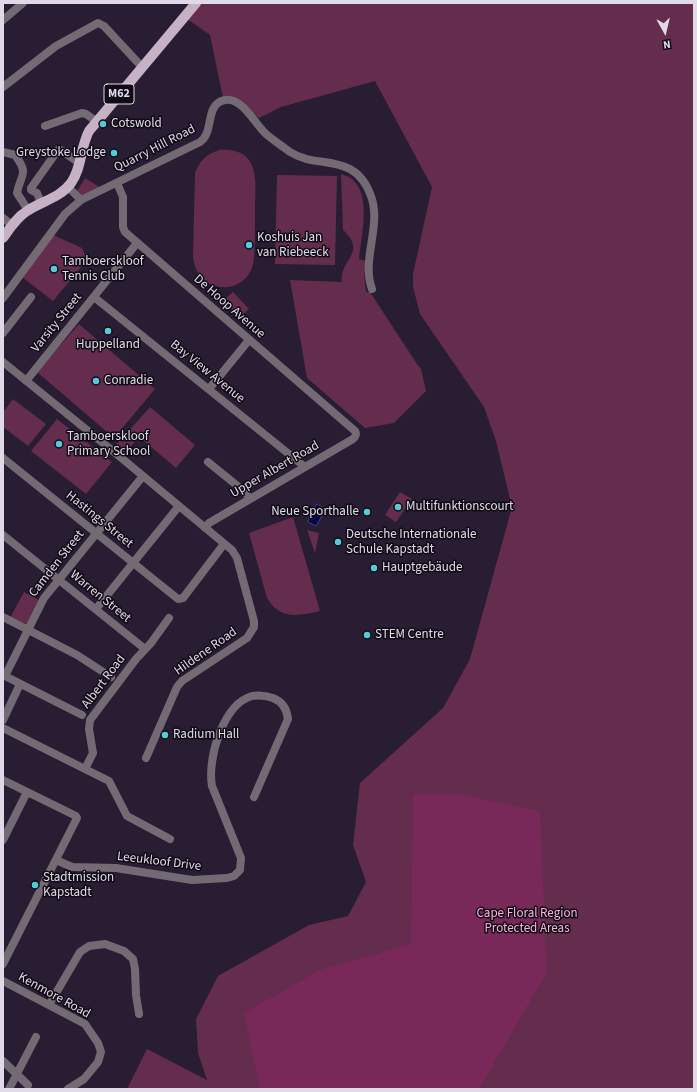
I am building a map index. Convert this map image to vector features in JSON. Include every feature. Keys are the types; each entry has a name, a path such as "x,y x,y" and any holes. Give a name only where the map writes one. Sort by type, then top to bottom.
{"main road":[{"name":"M62","path":"68,187 74,178 84,141 89,132 196,3"},
{"path":"3,238 12,225 28,210 55,196 68,187"}],"street":[{"path":"3,20 23,3"},
{"path":"3,87 56,46 98,24 104,26 142,67"},
{"name":"Quarry Hill Road","path":"80,200 203,140 207,135 210,117 214,109 222,101 234,101 242,106 268,135 290,152 301,157 332,162 343,166 354,172 363,182 370,194 374,212 368,273 372,289"},
{"path":"46,126 82,113 86,114 96,122"},
{"path":"41,203 37,193 31,190 31,188 58,150 62,150 79,163"},
{"path":"3,152 15,155 23,170 23,178 17,193 28,210"},
{"name":"De Hoop Avenue","path":"117,183 123,196 123,229 137,243 356,433"},
{"path":"3,298 66,214 80,200 68,187"},
{"path":"3,218 12,225"},
{"name":"Varsity Street","path":"26,381 137,243"},
{"path":"3,333 31,297"},
{"name":"Bay View Avenue","path":"94,297 305,467"},
{"path":"209,389 249,340"},
{"name":"Hildene Road","path":"3,362 232,550 237,558 254,621 254,627 247,638 182,681 177,687 146,758"},
{"name":"Upper Albert Road","path":"205,528 209,523 353,439 356,436 356,433"},
{"name":"Hastings Street","path":"3,458 177,598 183,598 224,544"},
{"path":"208,462 245,492 250,499"},
{"name":"Camden Street","path":"4,676 44,598 143,476"},
{"path":"96,609 179,506"},
{"name":"Warren Street","path":"3,534 145,649"},
{"path":"3,617 77,655 111,677"},
{"name":"Albert Road","path":"85,769 93,753 89,729 90,720 169,618"},
{"path":"4,676 82,715"},
{"path":"3,720 20,684"},
{"name":"Leeukloof Drive","path":"56,860 72,867 116,868 185,879 227,878 236,874 240,870 241,858 212,786 212,758 217,740 226,720 243,700 253,696 260,696 275,699 282,703 286,708 288,719 254,797"},
{"path":"3,728 110,782 127,816 170,839"},
{"path":"3,780 78,818 3,964"},
{"path":"3,840 27,792"},
{"path":"49,1004 80,952 89,946 105,944 124,951 133,959 139,1014"},
{"name":"Kenmore Road","path":"3,981 85,1024 100,1046 98,1062 83,1080 68,1089"},
{"path":"9,1089 36,1037"},
{"path":"3,1061 28,1085"}],"green space":[{"name":"Cape Floral Region Protected Areas","path":"201,3 694,3 694,1089 127,1089 147,1049 207,1080 198,1053 196,1019 218,976 309,925 348,916 366,882 353,845 360,783 443,708 470,659 512,507 496,441 484,407 420,314 413,287 413,274 432,187 375,81 281,107 259,118 249,110 223,98 210,35 187,19"},
{"path":"219,150 232,150 242,154 249,160 253,168 256,187 254,258 251,271 244,280 234,285 224,287 213,285 204,280 197,270 193,257 195,173 204,158"},
{"path":"341,174 349,177 356,184 361,193 364,215 359,259 366,261 366,272 364,273 366,292 370,292 421,369 426,391 394,423 365,428 307,378 290,280 342,282 342,274 353,251 353,245 350,238 343,230"},
{"path":"277,175 337,176 335,265 275,264"},
{"path":"85,178 101,188 82,196 77,191"},
{"name":"Tamboerskloof Tennis Club","path":"53,235 82,248 87,260 53,301 22,277"},
{"path":"233,292 249,309 240,317 224,300"},
{"name":"Conradie","path":"79,324 155,389 114,438 37,372"},
{"path":"13,399 46,424 28,446 3,427 3,412"},
{"path":"150,407 195,445 176,468 139,437 123,455 114,447"},
{"path":"57,419 112,462 86,494 31,451"},
{"name":"Multifunktionscourt","path":"400,492 412,499 396,522 385,515"},
{"path":"293,517 320,611 297,615 290,615 278,610 267,598 249,533"},
{"path":"307,530 319,533 315,553"},
{"path":"24,592 41,601 29,623 26,624 10,618"},
{"path":"413,794 458,794 540,811 547,972 479,1089 260,1089 244,1013 322,969 411,944"}],"shaded area":[{"path":"317,504 326,509 316,526 308,522"}],"place":[{"name":"Cotswold","path":"103,124"},
{"name":"Greystoke Lodge","path":"114,153"},
{"name":"Koshuis Jan van Riebeeck","path":"249,245"},
{"name":"Tamboerskloof Tennis Club","path":"54,269"},
{"name":"Huppelland","path":"108,331"},
{"name":"Conradie","path":"96,381"},
{"name":"Tamboerskloof Primary School","path":"59,444"},
{"name":"Multifunktionscourt","path":"398,507"},
{"name":"Neue Sporthalle","path":"367,512"},
{"name":"Deutsche Internationale Schule Kapstadt","path":"338,542"},
{"name":"Hauptgebäude","path":"374,568"},
{"name":"STEM Centre","path":"367,635"},
{"name":"Radium Hall","path":"165,735"},
{"name":"Stadtmission Kapstadt","path":"35,885"}]}
